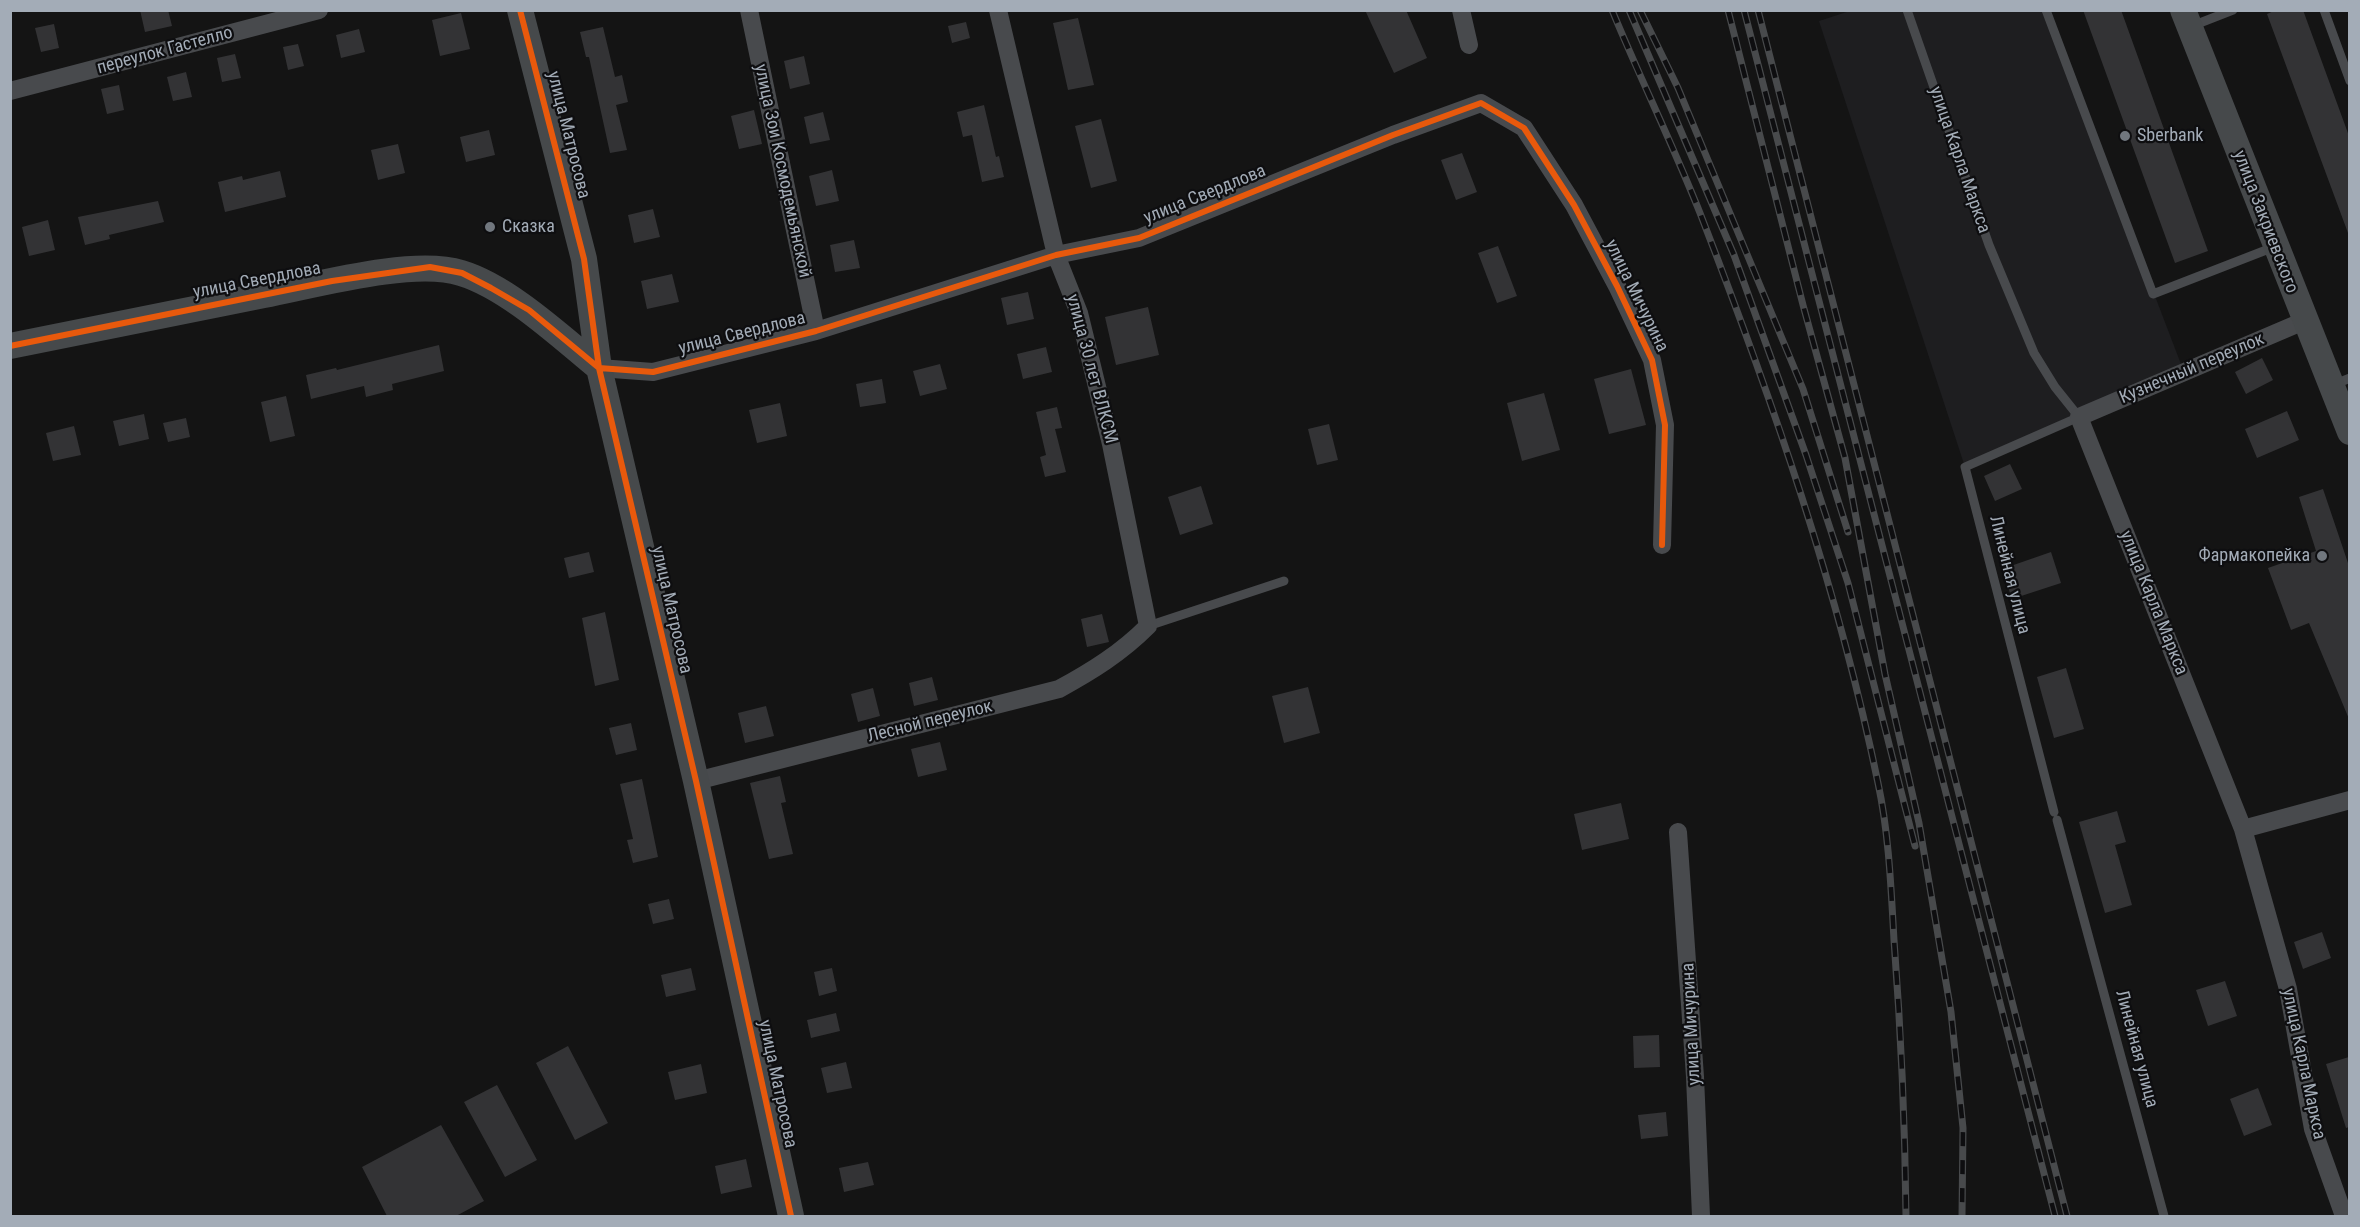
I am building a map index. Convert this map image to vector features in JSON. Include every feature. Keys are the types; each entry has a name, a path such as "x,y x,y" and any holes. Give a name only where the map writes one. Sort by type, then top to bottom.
{"street":[{"name":"переулок Гастелло","path":"10,91 319,10"},
{"name":"улица Матросова","path":"520,10 584,259 599,368 696,781 791,1216"},
{"name":"улица Зои Космодемьянской","path":"749,10 816,331"},
{"name":"улица 30 лет ВЛКСМ","path":"998,10 1056,255 1079,313 1112,444 1148,626"},
{"path":"1461,10 1469,45"},
{"name":"улица Закриевского","path":"2186,18 2304,321 2340,382 2349,432"},
{"name":"улица Свердлова","path":"10,346 332,281 430,267 462,273 529,310 599,368 653,372 816,331 1056,255 1139,238 1393,135 1481,103"},
{"name":"улица Мичурина","path":"1481,103 1524,128 1574,205 1617,286 1652,360 1665,425 1662,545"},
{"name":"Кузнечный переулок","path":"2079,417 2304,321"},
{"name":"улица Карла Маркса","path":"2079,417 2243,829 2288,989 2313,1129 2344,1216"},
{"name":"Лесной переулок","path":"696,781 1059,689 1102,665 1131,643 1148,626"},
{"path":"2243,829 2349,800"},
{"name":"улица Мичурина","path":"1678,832 1692,1030 1701,1216"}],"lane":[{"name":"улица Карла Маркса","path":"1907,10 1989,245 2034,353 2055,387 2079,417"},
{"path":"2046,10 2153,294 2275,246"},
{"path":"2186,18 2233,10"},
{"path":"2324,10 2349,81"},
{"name":"Линейная улица","path":"2079,417 1965,467 2164,1216"},
{"path":"1148,626 1284,580"}],"shaded area":[{"path":"1853,10 2046,11 2184,372 1965,467 1819,21"}],"building":[{"path":"140,10 168,10 172,26 145,32"},
{"path":"1365,10 1406,10 1427,58 1394,73"},
{"path":"2083,10 2121,10 2208,251 2175,263"},
{"path":"2276,10 2303,10 2349,136 2349,233 2267,14"},
{"path":"461,13 470,49 440,56 432,20"},
{"path":"1078,18 1094,85 1068,90 1053,23"},
{"path":"966,22 970,38 952,43 948,26"},
{"path":"54,24 59,48 41,52 35,28"},
{"path":"603,27 615,77 622,75 628,102 616,105 627,150 610,153 589,57 586,57 580,32"},
{"path":"359,29 365,52 341,58 336,35"},
{"path":"298,44 304,66 288,70 283,47"},
{"path":"235,54 241,78 222,82 217,58"},
{"path":"804,56 810,84 790,89 784,61"},
{"path":"186,72 192,97 173,101 167,77"},
{"path":"119,85 124,110 107,114 101,89"},
{"path":"984,105 996,157 999,156 1004,177 982,182 972,135 963,137 957,112"},
{"path":"754,110 762,144 739,149 731,116"},
{"path":"823,112 830,140 810,144 804,117"},
{"path":"1101,119 1117,181 1091,188 1075,126"},
{"path":"489,130 495,155 466,162 460,137"},
{"path":"398,144 405,173 378,180 371,150"},
{"path":"1462,153 1477,192 1456,200 1441,160"},
{"path":"832,170 839,201 816,206 809,176"},
{"path":"280,171 286,197 225,212 218,182 242,176 243,180"},
{"path":"158,201 164,222 109,235 110,239 85,245 78,217"},
{"path":"653,209 660,237 634,243 628,215"},
{"path":"48,220 55,250 29,256 22,227"},
{"path":"854,240 860,268 835,272 830,245"},
{"path":"1498,246 1517,296 1497,303 1478,253"},
{"path":"672,274 679,302 647,309 641,281"},
{"path":"1028,292 1034,319 1007,325 1001,298"},
{"path":"1148,307 1159,355 1116,365 1105,317"},
{"path":"439,345 444,371 392,384 393,390 366,397 364,386 311,399 306,375 336,368 337,370"},
{"path":"1046,347 1052,372 1023,379 1017,354"},
{"path":"2262,358 2273,380 2246,394 2235,372"},
{"path":"940,364 947,389 920,396 913,371"},
{"path":"1631,369 1646,425 1609,434 1594,379"},
{"path":"882,379 886,403 860,407 856,384"},
{"path":"1544,393 1560,450 1522,461 1507,403"},
{"path":"286,396 295,436 270,442 261,402"},
{"path":"780,403 787,436 757,443 749,410"},
{"path":"1057,407 1062,428 1055,429 1066,472 1045,477 1040,457 1046,455 1036,412"},
{"path":"2287,411 2299,440 2257,458 2245,429"},
{"path":"144,414 149,439 119,446 113,421"},
{"path":"186,418 190,437 168,442 163,423"},
{"path":"1329,424 1338,460 1317,465 1308,429"},
{"path":"74,426 81,455 53,461 46,433"},
{"path":"2010,464 2022,489 1995,501 1984,476"},
{"path":"1201,486 1213,524 1180,535 1168,497"},
{"path":"2323,489 2349,566 2349,719 2309,623 2291,630 2268,568 2316,551 2299,497"},
{"path":"589,552 594,572 569,578 564,558"},
{"path":"2051,552 2061,583 2012,599 2002,569"},
{"path":"605,612 619,680 595,686 582,618"},
{"path":"1102,614 1109,642 1087,647 1081,619"},
{"path":"2066,668 2084,729 2054,738 2037,677"},
{"path":"932,677 938,700 914,706 909,683"},
{"path":"1308,687 1320,733 1284,743 1272,696"},
{"path":"873,688 880,716 858,722 851,694"},
{"path":"766,706 774,736 745,743 738,713"},
{"path":"631,723 637,750 616,755 609,728"},
{"path":"940,742 947,770 918,777 911,749"},
{"path":"780,776 786,802 781,803 793,854 769,859 750,783"},
{"path":"642,779 658,857 633,863 627,840 633,839 620,784"},
{"path":"1621,803 1629,839 1582,850 1574,814"},
{"path":"2117,811 2126,842 2115,845 2132,905 2105,913 2079,822"},
{"path":"669,899 674,919 653,924 648,904"},
{"path":"2322,932 2331,958 2303,969 2294,942"},
{"path":"691,968 696,990 666,997 661,975"},
{"path":"832,968 837,991 819,996 814,972"},
{"path":"2225,981 2237,1016 2208,1026 2196,990"},
{"path":"836,1013 840,1031 811,1038 807,1020"},
{"path":"1659,1035 1660,1067 1634,1068 1633,1036"},
{"path":"568,1046 608,1123 575,1140 536,1063"},
{"path":"2349,1057 2349,1127 2346,1128 2326,1064"},
{"path":"846,1062 852,1088 827,1093 821,1068"},
{"path":"701,1064 707,1093 675,1100 668,1072"},
{"path":"497,1085 537,1160 505,1177 464,1102"},
{"path":"2258,1088 2272,1125 2244,1136 2230,1099"},
{"path":"1666,1112 1668,1136 1641,1139 1638,1115"},
{"path":"441,1125 484,1201 456,1216 387,1216 362,1167"},
{"path":"746,1159 752,1187 721,1194 715,1166"},
{"path":"868,1162 874,1185 844,1192 839,1168"}],"railway":[{"path":"1612,10 1690,188 1753,353 1823,566 1862,710 1882,802 1889,861 1901,1044 1906,1216"},
{"path":"1629,10 1734,255 1806,455 1848,583 1915,846"},
{"path":"1640,10 1678,88 1803,389 1848,532"},
{"path":"1728,10 1803,305 1845,458 1885,674 1919,823 1951,1012 1963,1128 1962,1216"},
{"path":"1744,10 2055,1216"},
{"path":"1758,10 2067,1216"}],"cycle path":[{"path":"520,10 584,259 599,368 696,781 791,1216"},
{"path":"10,346 332,281 430,267 462,273 529,310 599,368 653,372 816,331 1056,255 1139,238 1393,135 1481,103 1524,128 1574,205 1617,286 1652,360 1665,425 1662,545"}],"place":[{"name":"Sberbank","path":"2125,136"},
{"name":"Сказка","path":"490,227"},
{"name":"Фармакопейка","path":"2322,556"}]}
